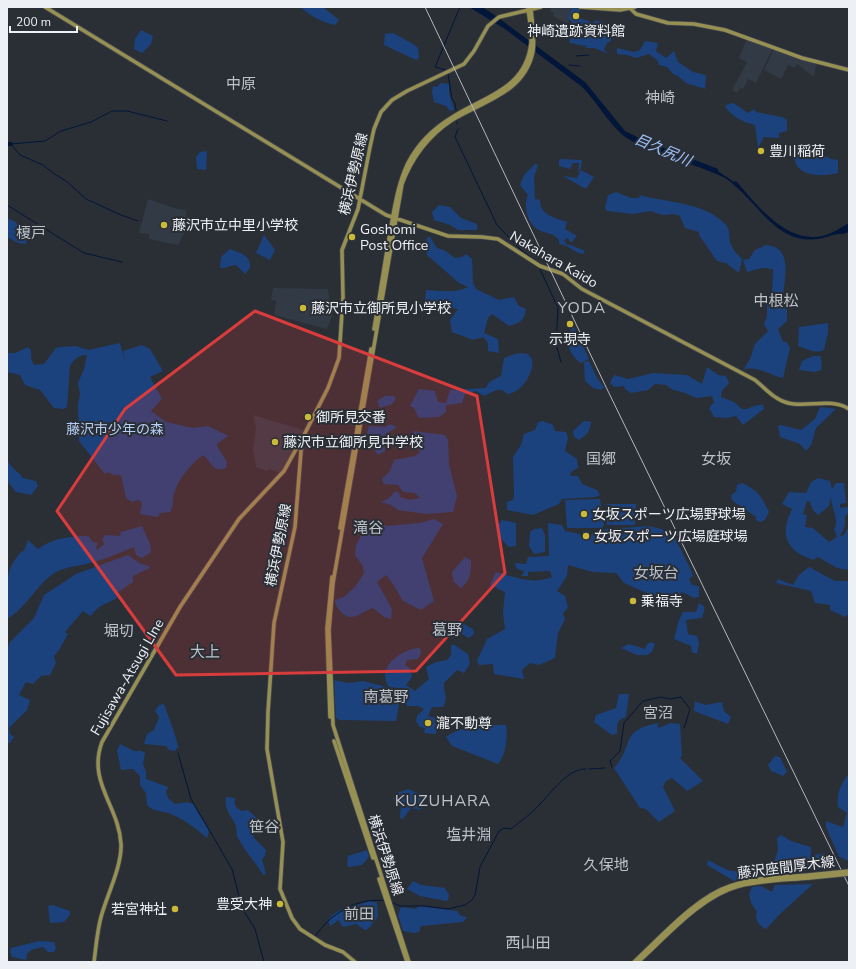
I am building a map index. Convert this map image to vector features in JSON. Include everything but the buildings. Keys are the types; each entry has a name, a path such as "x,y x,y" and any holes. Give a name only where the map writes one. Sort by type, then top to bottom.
{"main road":[{"name":"Nakahara Kaido","path":"45,7 223,114 360,199 394,218 419,225 448,236 482,237 501,241 528,259 563,274 582,289 755,380 780,400 794,404 837,404 848,408"},
{"path":"530,8 541,7"},
{"path":"580,7 617,10 631,9 635,7"},
{"name":"横浜伊勢原線","path":"354,962 343,952 325,945 300,929 292,918 280,889 283,842 267,749 268,712 275,620 295,523 302,439 328,388 339,358 343,297 342,250 357,214 374,129 381,112 393,100 407,91 460,67 468,60 491,23 500,16 530,8 532,32 531,57 516,81 496,95 452,117 424,141 404,173 397,193 332,579 327,629 329,711 334,739 408,962"},
{"path":"631,9 636,14 668,23 689,23 725,30 802,58 849,70"},
{"name":"Fujisawa-Atsugi LIne","path":"94,962 98,930 121,846 119,831 98,775 98,760 102,742 183,603 239,519 284,471 302,439"},
{"name":"藤沢座間厚木線","path":"638,962 694,911 718,895 738,886 755,882 849,871"},
{"name":"藤沢座間厚木線","path":"634,962 703,900 723,889 753,880 849,874"}],"highlighted area":[{"path":"255,311 477,396 505,573 416,671 176,675 57,511 125,409"}],"shaded area":[{"path":"551,7 572,8 568,18 570,19 567,24 553,16 554,13 550,12"},
{"path":"747,38 773,48 756,83 748,79 743,89 740,88 737,93 732,90 747,62 739,58"},
{"path":"774,49 816,64 814,77 797,64 795,68 788,65 781,79 764,70"},
{"name":"藤沢市立中里小学校","path":"148,199 177,209 186,210 186,230 178,245 149,239 149,234 139,233"},
{"name":"藤沢市立御所見小学校","path":"273,288 328,289 332,316 327,329 274,315 276,301 271,300"},
{"name":"藤沢市立御所見中学校","path":"253,415 303,430 281,473 269,469 267,471 256,467 253,449 256,428"}],"green space":[{"path":"301,7 323,7 339,20 335,25 327,23 312,16"},
{"path":"572,8 580,9 579,18 594,23 595,20 615,26 614,32 620,34 619,38 612,36 611,41 607,43 604,50 609,54 594,48 585,48 587,45 584,46 570,43 569,40 572,38 570,35 576,26 568,18"},
{"path":"141,30 153,36 151,44 142,53 134,49 135,39"},
{"path":"393,33 415,45 418,48 419,58 416,60 384,45 385,34"},
{"path":"645,41 658,43 656,51 666,58 674,51 678,62 693,72 706,75 705,89 686,83 678,76 673,74 667,67 659,65 657,60 649,54 636,58 617,54 617,48 634,52 640,50"},
{"path":"441,83 449,84 449,93 454,110 450,111 446,106 434,102 432,93 433,86 437,87"},
{"path":"731,103 748,113 754,109 756,112 782,117 787,120 787,131 779,133 779,138 764,137 758,148 755,125 735,117 726,108 726,105"},
{"path":"793,145 803,146 806,149 805,153 811,155 811,159 819,153 831,159 838,160 838,173 823,175 807,173 798,167 791,155 773,150 772,148"},
{"path":"207,151 206,170 197,169 196,157 200,152"},
{"path":"559,160 582,160 581,168 578,173 579,163 573,163 570,169 559,166"},
{"path":"535,164 538,165 534,177 535,199 540,200 543,209 549,215 567,222 565,229 577,236 572,242 570,242 568,238 564,240 567,245 571,245 585,251 583,254 565,245 559,244 557,237 537,229 528,218 526,204 528,195 520,185 524,175"},
{"path":"581,170 594,177 586,189 563,176 577,178"},
{"path":"616,192 631,198 639,198 640,195 686,204 718,217 728,227 731,245 734,251 742,259 739,273 726,263 717,261 699,235 699,232 685,228 680,216 674,214 662,215 651,211 633,214 607,211 605,208 608,195"},
{"path":"439,205 450,207 461,218 477,224 477,230 458,230 450,225 434,220 432,212"},
{"path":"7,219 18,224 26,236 26,244 18,243 7,237"},
{"path":"264,235 275,250 270,260 256,253"},
{"path":"427,237 430,237 437,248 444,250 455,258 462,257 466,254 472,259 473,283 476,289 499,300 514,297 519,306 526,309 521,321 509,326 492,314 488,318 484,333 498,339 499,353 488,351 488,343 483,337 473,340 452,332 450,320 458,309 437,306 425,300 426,290 453,291 468,287 459,283 427,255 425,247"},
{"path":"766,245 775,247 781,251 785,265 783,298 787,303 787,321 778,329 783,342 787,342 790,348 783,378 760,370 750,368 744,369 750,359 755,344 768,331 764,324 767,316 767,299 772,292 773,269 762,268 747,272 743,260 749,259 755,250"},
{"path":"230,249 241,253 249,260 250,268 245,274 236,265 220,268 221,257"},
{"path":"828,323 828,333 824,350 814,351 798,346 799,327"},
{"path":"574,327 589,359 581,363 574,357 568,341 568,333"},
{"name":"藤沢市少年の森","path":"120,343 125,362 123,351 142,345 150,349 163,371 150,377 162,399 148,414 151,411 166,422 193,428 208,426 228,436 217,444 227,462 226,468 215,468 203,455 182,477 176,488 170,512 160,513 158,517 140,514 142,503 139,500 132,502 126,498 121,475 114,475 108,472 105,474 79,441 78,404 80,394 78,383 84,369 87,355 77,358 70,366 67,407 63,409 54,408 40,390 25,385 20,375 7,372 7,353 15,353 28,347 31,350 31,358 34,365 44,364 56,348 76,346 88,350"},
{"path":"518,353 528,354 532,359 532,364 526,381 512,393 507,394 504,391 496,390 484,396 476,391 465,394 462,403 446,405 446,412 439,417 419,418 414,408 410,406 419,389 435,391 438,402 446,403 450,390 486,388 489,382 501,376 504,358"},
{"path":"813,356 820,356 822,362 821,370 814,372 799,370 802,361"},
{"path":"589,361 597,378 604,387 601,390 593,388 585,381 584,362"},
{"path":"707,367 718,375 726,376 729,383 722,391 721,397 734,402 742,409 763,405 764,409 743,425 736,416 727,418 714,417 709,408 714,402 712,396 697,398 673,390 666,385 655,384 648,390 631,393 625,389 624,386 614,387 610,383 615,375 628,379 653,373 687,375 702,384"},
{"path":"385,396 394,396 396,399 392,404 380,408 377,401"},
{"path":"820,407 836,409 816,428 811,445 806,451 800,444 780,437 778,426 781,425 801,430 815,419"},
{"path":"543,421 553,425 555,431 566,432 568,438 565,451 577,459 578,468 571,472 570,476 578,476 582,484 597,490 600,495 596,497 562,499 559,504 533,515 507,510 507,502 513,500 514,495 513,457 521,445 524,434 535,430 538,422"},
{"path":"584,421 591,422 590,428 579,440 574,437 573,431"},
{"path":"390,424 397,427 383,436 385,451 378,455 373,448 368,449 367,445 371,437 367,433 369,426 385,427"},
{"path":"413,431 445,435 448,440 449,465 457,496 453,512 426,514 398,510 391,505 381,502 388,499 396,491 399,493 400,497 409,500 420,498 415,493 403,492 398,485 384,484 382,479 390,471 394,460 415,456 420,452 414,439"},
{"path":"7,459 10,465 23,478 36,481 38,486 31,495 16,492 7,481"},
{"path":"818,478 830,481 832,489 836,483 844,483 846,503 840,504 840,508 848,507 848,513 845,517 845,526 840,536 844,535 849,526 849,570 837,568 818,557 813,560 804,556 796,552 788,541 786,527 792,509 782,504 789,492 806,493 811,482","holes":["831,497 836,518 836,525 834,529 837,537 829,542 813,528 805,527 807,515 803,514 807,501 810,502 813,510 818,515 829,506"]},
{"path":"742,483 756,491 762,498 769,512 765,520 760,522 756,520 756,517 733,501 731,497 732,494 736,492 737,485"},
{"name":"女坂スポーツ広場野球場","path":"600,499 604,525 602,528 567,528 565,500"},
{"path":"607,504 636,504 635,525 607,525"},
{"path":"434,519 443,524 422,558 434,601 421,610 403,601 386,575 377,582 392,609 391,619 384,617 373,608 353,617 349,617 341,612 336,605 335,600 344,597 355,587 364,573 363,566 355,555 356,545 363,532 360,523 368,520 387,526 420,523"},
{"path":"502,520 516,523 516,546 509,547 500,538 498,525"},
{"path":"548,523 562,525 565,531 580,534 582,539 583,531 589,531 589,542 592,533 606,529 649,526 672,532 691,570 693,576 689,579 692,585 699,586 699,597 694,598 682,592 669,603 624,583 616,573 593,572 568,565 567,576 557,591 565,596 568,607 563,614 565,619 558,633 555,658 539,665 530,663 522,670 524,679 494,674 493,664 479,665 477,661 487,639 505,629 503,613 505,592 490,585 496,572 531,580 552,577 550,571 528,572 528,576 522,576 524,571 517,569 515,565 516,563 526,564 528,557 549,556"},
{"path":"142,526 150,544 151,552 142,558 136,555 134,547 109,557 58,571 47,579 20,609 7,619 6,592 8,575 15,560 21,552 24,551 28,540 38,549 50,542 62,538 88,536 93,542 98,543 96,548 97,550 104,544 102,539 105,535 120,536 121,532"},
{"path":"542,528 545,535 545,552 534,554 529,546 530,532 534,529"},
{"path":"128,555 141,564 149,566 150,568 133,576 133,582 117,593 117,598 99,607 90,616 83,611 65,632 68,634 54,656 56,663 50,675 41,676 33,684 26,682 19,695 30,700 27,710 9,728 10,734 14,737 10,743 7,743 7,653 9,643 34,618 44,595 76,574"},
{"path":"465,557 471,560 470,572 469,579 461,588 454,582 452,572"},
{"path":"809,567 835,581 849,581 849,614 845,617 830,610 830,605 815,603 811,591 776,583 778,579 793,585 799,575"},
{"path":"699,603 705,607 702,618 686,620 688,634 697,636 699,643 697,654 692,652 691,646 674,639 679,620 683,612 696,612"},
{"path":"464,624 473,629 474,634 469,638 455,630 454,626"},
{"path":"651,642 655,644 652,652 647,655 637,655 621,648 629,644 645,649 647,644"},
{"path":"453,644 468,654 470,664 464,673 457,670 444,683 446,700 443,707 432,707 428,716 439,719 435,723 438,724 436,734 424,733 425,728 420,727 416,721 417,716 424,709 418,706 407,706 401,693 396,721 339,720 336,718 334,680 348,683 363,681 394,689 398,688 389,687 385,673 388,666 392,660 406,651 420,648 421,653 418,659 407,660 405,665 410,668 412,677 406,685 415,691 429,679 426,667 436,662 447,660 451,655 451,646"},
{"path":"619,694 629,694 626,717 619,721 617,725 617,734 612,735 594,722 596,715 616,708"},
{"path":"695,701 705,705 722,702 724,711 731,717 728,724 694,711"},
{"path":"164,704 177,741 178,747 175,751 169,750 166,746 144,744 147,734 154,730 159,717 155,711 159,705"},
{"path":"658,723 658,728 671,723 680,724 682,756 680,758 703,781 687,791 672,778 666,781 663,787 675,811 659,822 646,809 640,808 614,768 620,760 632,735 637,730 645,726"},
{"path":"487,725 506,725 506,745 503,756 498,764 452,746 446,737 456,731"},
{"path":"120,744 134,751 142,751 145,753 143,764 146,772 146,779 168,787 166,792 168,798 175,804 187,802 193,804 209,831 207,838 195,828 170,813 150,808 147,805 146,793 140,785 140,776 133,769 121,770 117,751"},
{"path":"775,756 780,757 787,772 783,776 771,771 768,765"},
{"path":"849,774 849,861 839,857 826,827 826,821 843,827 847,813 838,807 838,793 841,785"},
{"path":"408,789 425,796 420,810 411,808 402,820 400,817 401,804 395,802 393,798 397,793"},
{"path":"226,797 235,798 235,804 238,809 242,811 248,810 260,821 253,837 266,850 265,856 262,859 266,874 263,875 238,838 236,826 227,809"},
{"path":"781,835 791,841 811,847 811,856 823,853 835,862 834,867 772,874 771,872 778,850 777,838"},
{"path":"367,850 369,857 362,865 349,867 347,865 348,856"},
{"path":"708,860 727,870 740,872 745,876 734,881 707,865"},
{"path":"413,881 421,885 445,888 449,895 448,900 446,901 420,896 407,889"},
{"path":"813,884 766,929 759,924 756,917 757,912 751,903 749,894 752,887 761,886 772,892 775,885"},
{"path":"369,901 377,903 378,917 368,929 365,930 356,924 343,927 338,920 331,926 328,922 335,913 340,910"},
{"path":"53,905 70,911 70,915 64,922 50,923 48,906"},
{"path":"419,906 457,911 461,916 467,917 463,922 421,926 419,932 414,933 403,931 398,915 401,907 416,909"},
{"path":"39,941 54,942 56,948 54,952 48,952 43,947 31,950 27,954 26,960 12,957 10,951 11,948"}],"water":[{"name":"目久尻川","path":"469,7 482,7 493,14 585,82 625,131 718,169 718,171 734,182 736,181 763,211 784,228 796,234 809,237 822,236 849,223 848,232 814,239 798,238 784,232 772,223 738,188 725,178 704,169 657,153 639,145 623,135 610,122 581,86 505,29"}],"waterway":[{"path":"446,70 435,67 460,7"},
{"path":"576,56 589,55"},
{"path":"569,65 580,66"},
{"path":"448,74 452,99 455,103 456,110"},
{"path":"138,221 86,199 66,181 43,165 20,155 11,144 45,141 61,131 91,122 112,111 127,111 167,121"},
{"path":"458,129 455,137 497,225 521,250 537,262"},
{"path":"7,205 84,253 122,262"},
{"path":"540,269 558,308 556,344 561,362"},
{"path":"612,767 610,761 620,751 624,723 643,701 661,697 670,699 681,697 690,709 684,728"},
{"path":"178,753 191,799 232,869 242,908 255,929 264,962"},
{"path":"589,769 605,768"},
{"path":"391,902 400,906 424,906 448,909 465,905 472,900 475,895 480,867 499,831 504,828 511,829 533,811 566,777 573,772 586,769"},
{"path":"315,937 328,921 346,908 365,901 386,901"}],"railway":[{"path":"425,7 606,387 849,886"}],"place":[{"name":"神崎遺跡資料館","path":"576,16"},
{"name":"豊川稲荷","path":"761,151"},
{"name":"藤沢市立中里小学校","path":"164,225"},
{"name":"Goshomi Post Office","path":"352,237"},
{"name":"藤沢市立御所見小学校","path":"303,308"},
{"name":"示現寺","path":"570,324"},
{"name":"御所見交番","path":"308,417"},
{"name":"藤沢市立御所見中学校","path":"275,442"},
{"name":"女坂スポーツ広場野球場","path":"584,514"},
{"name":"女坂スポーツ広場庭球場","path":"586,536"},
{"name":"乗福寺","path":"633,601"},
{"name":"瀧不動尊","path":"428,723"},
{"name":"豊受大神","path":"280,904"},
{"name":"若宮神社","path":"175,909"}],"district":[{"name":"中原","path":"241,84"},
{"name":"神崎","path":"660,98"},
{"name":"榎戸","path":"31,233"},
{"name":"中根松","path":"776,301"},
{"name":"YODA","path":"582,307"},
{"name":"国郷","path":"601,459"},
{"name":"女坂","path":"716,459"},
{"name":"滝谷","path":"368,528"},
{"name":"女坂台","path":"656,573"},
{"name":"葛野","path":"447,630"},
{"name":"堀切","path":"119,631"},
{"name":"大上","path":"205,652"},
{"name":"南葛野","path":"386,697"},
{"name":"宮沼","path":"658,713"},
{"name":"KUZUHARA","path":"443,800"},
{"name":"笹谷","path":"264,827"},
{"name":"塩井淵","path":"469,835"},
{"name":"久保地","path":"606,865"},
{"name":"前田","path":"359,914"},
{"name":"西山田","path":"528,943"}]}
